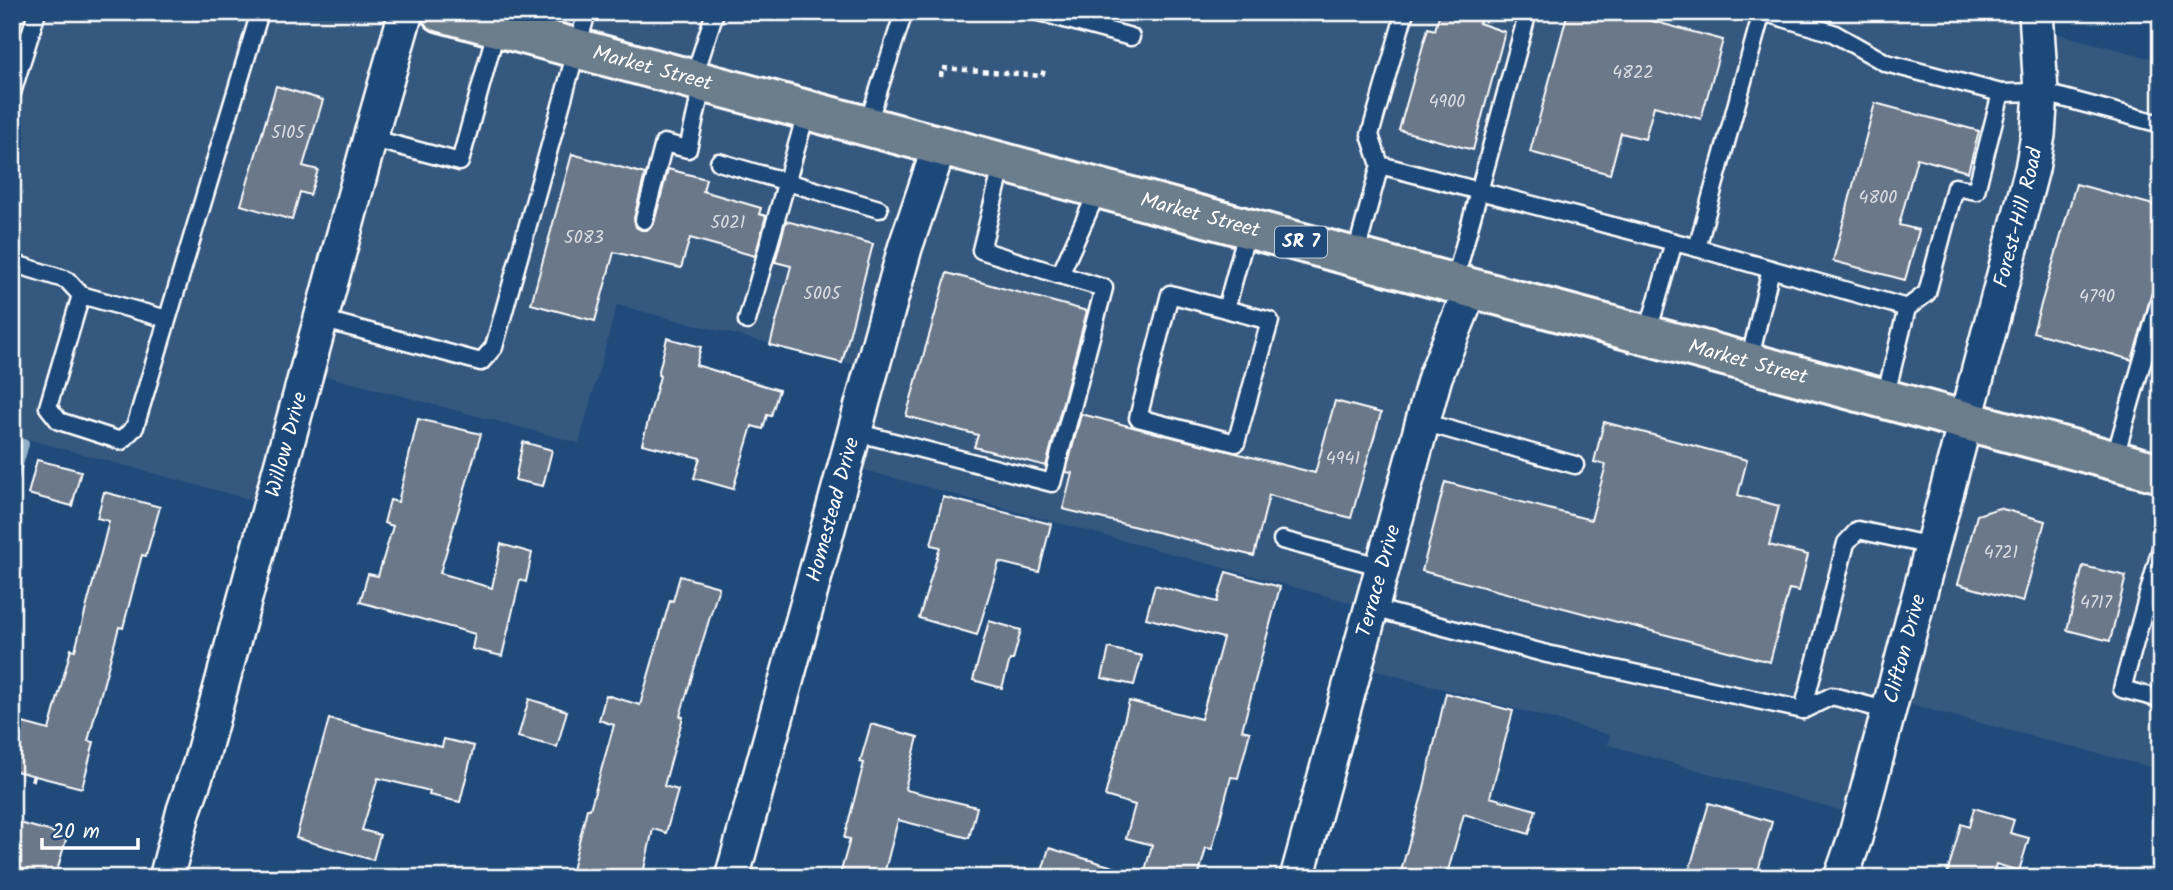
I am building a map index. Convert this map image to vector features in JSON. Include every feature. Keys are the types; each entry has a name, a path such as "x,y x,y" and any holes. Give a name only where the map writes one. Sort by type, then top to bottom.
{"main road":[{"name":"Market Street","path":"441,12 2161,473"}],"street":[{"name":"Willow Drive","path":"166,878 184,810 200,764 370,138 407,12"},
{"name":"Forest-Hill Road","path":"1966,420 2032,169 2038,135 2041,92 2036,12"},
{"name":"Homestead Drive","path":"732,878 905,248 940,145"},
{"name":"Terrace Drive","path":"1297,878 1462,285"},
{"name":"Clifton Drive","path":"1841,878 1855,838 1966,420"}],"lane":[{"path":"12,93 37,12"},
{"path":"82,295 48,407 60,421 121,441 135,427 260,12"},
{"path":"321,319 481,362 494,347 587,12"},
{"path":"643,220 664,143 688,149 698,81 715,12"},
{"path":"867,126 904,12"},
{"path":"1039,12 1131,37"},
{"path":"1355,257 1380,165 1370,135 1405,12"},
{"path":"1462,285 1479,192 1528,12"},
{"path":"1697,248 1763,12 1833,33 1886,64 2001,93 2041,92 2161,124"},
{"path":"370,138 460,162 497,27"},
{"path":"1885,398 1907,308 1927,293 1955,187 1976,191 2001,93"},
{"path":"747,321 807,110"},
{"path":"719,162 879,209"},
{"path":"855,432 1052,483 1104,288 981,250 1003,163"},
{"path":"1380,165 1697,248 1907,308"},
{"path":"1060,275 1099,188"},
{"path":"1226,309 1248,228"},
{"path":"1647,335 1674,242"},
{"path":"12,263 67,280 82,295 167,319"},
{"path":"1749,362 1771,269"},
{"path":"1170,294 1226,309 1270,321 1237,443 1138,418 1170,294"},
{"path":"2114,460 2161,296"},
{"path":"1423,422 1575,466"},
{"path":"1802,710 1846,543 1858,530 1932,546"},
{"path":"1282,540 1383,567"},
{"path":"2161,548 2122,689 2161,699"},
{"path":"1372,608 1547,654 1802,710 1832,696 1889,711"}],"path":[{"path":"941,77 943,68 1042,76 1044,70"}],"shaded area":[{"path":"12,12 1976,12 2161,61 2161,770 1892,700 1861,816 1608,745 1610,735 1356,665 1371,608 846,465 871,369 617,305 579,443 307,371 270,505 12,435"}],"building":[{"path":"1440,12 1482,12 1479,23 1505,32 1473,150 1399,130 1428,28 1435,30"},
{"path":"1568,12 1619,12 1723,40 1701,119 1654,106 1645,139 1621,133 1610,174 1530,152"},
{"path":"276,86 323,100 303,166 318,170 310,195 300,192 292,220 241,205"},
{"path":"1875,103 1979,131 1968,172 1917,158 1899,225 1919,230 1905,280 1833,261"},
{"path":"572,154 645,174 634,218 636,227 641,230 647,230 654,223 668,169 706,179 703,191 761,208 759,214 766,216 755,256 690,238 681,268 614,252 595,321 531,304"},
{"path":"2076,184 2161,207 2161,262 2132,360 2033,332"},
{"path":"786,221 873,244 842,363 770,345 791,266 775,262"},
{"path":"947,273 1087,311 1046,466 974,447 978,435 906,416"},
{"path":"667,338 701,347 696,365 779,390 771,416 767,415 763,429 752,426 733,489 694,478 700,458 642,444"},
{"path":"1335,401 1381,413 1351,518 1269,495 1254,556 1063,509 1072,473 1066,472 1081,414 1315,473"},
{"path":"418,419 481,434 440,573 492,588 501,544 532,553 526,582 520,580 502,656 472,649 475,634 360,602 368,574 378,576 393,526 384,523 390,500 398,502"},
{"path":"1604,422 1747,460 1738,495 1779,506 1769,545 1808,555 1799,591 1789,589 1770,662 1422,571 1445,482 1591,520 1606,465 1594,462"},
{"path":"523,442 552,450 543,486 515,480"},
{"path":"37,460 81,471 72,506 28,494"},
{"path":"104,492 160,507 146,556 142,555 123,628 119,627 88,741 94,742 82,788 12,770 12,720 49,730 71,649 75,650 109,521 97,518"},
{"path":"943,497 1051,524 1039,572 999,562 977,635 919,618 940,547 931,545"},
{"path":"1999,508 2045,521 2023,602 1958,584 1977,515"},
{"path":"2083,566 2126,576 2110,641 2067,630"},
{"path":"1226,572 1280,587 1242,730 1250,732 1238,778 1231,777 1212,849 1206,848 1198,878 1143,878 1152,845 1126,838 1135,805 1105,796 1129,701 1201,719 1223,638 1146,618 1155,585 1217,602"},
{"path":"680,576 719,587 680,716 683,717 664,786 678,790 666,833 653,829 642,878 600,878 572,870 587,809 590,809 614,725 599,720 606,695 640,705 670,600 673,601"},
{"path":"989,621 1021,630 1002,688 973,680"},
{"path":"1109,648 1142,656 1134,685 1102,678"},
{"path":"1446,693 1513,711 1490,797 1536,810 1529,834 1464,814 1446,878 1425,878 1401,871"},
{"path":"529,699 567,711 557,747 518,737"},
{"path":"329,719 442,747 444,739 474,746 460,802 429,795 430,791 378,778 362,830 380,835 373,860 296,838"},
{"path":"871,724 918,737 906,790 977,807 969,838 898,820 883,878 839,878 850,839 844,838 864,763 860,762"},
{"path":"1709,803 1772,822 1756,878 1687,878"},
{"path":"1974,808 2014,820 2010,833 2029,838 2019,871 1996,864 1992,878 1946,878 1961,824 1969,827"},
{"path":"12,821 67,836 55,878 29,878 12,873"},
{"path":"1049,848 1127,871 1126,878 1040,878"}],"waterway":[{"path":"12,486 24,444"}]}
